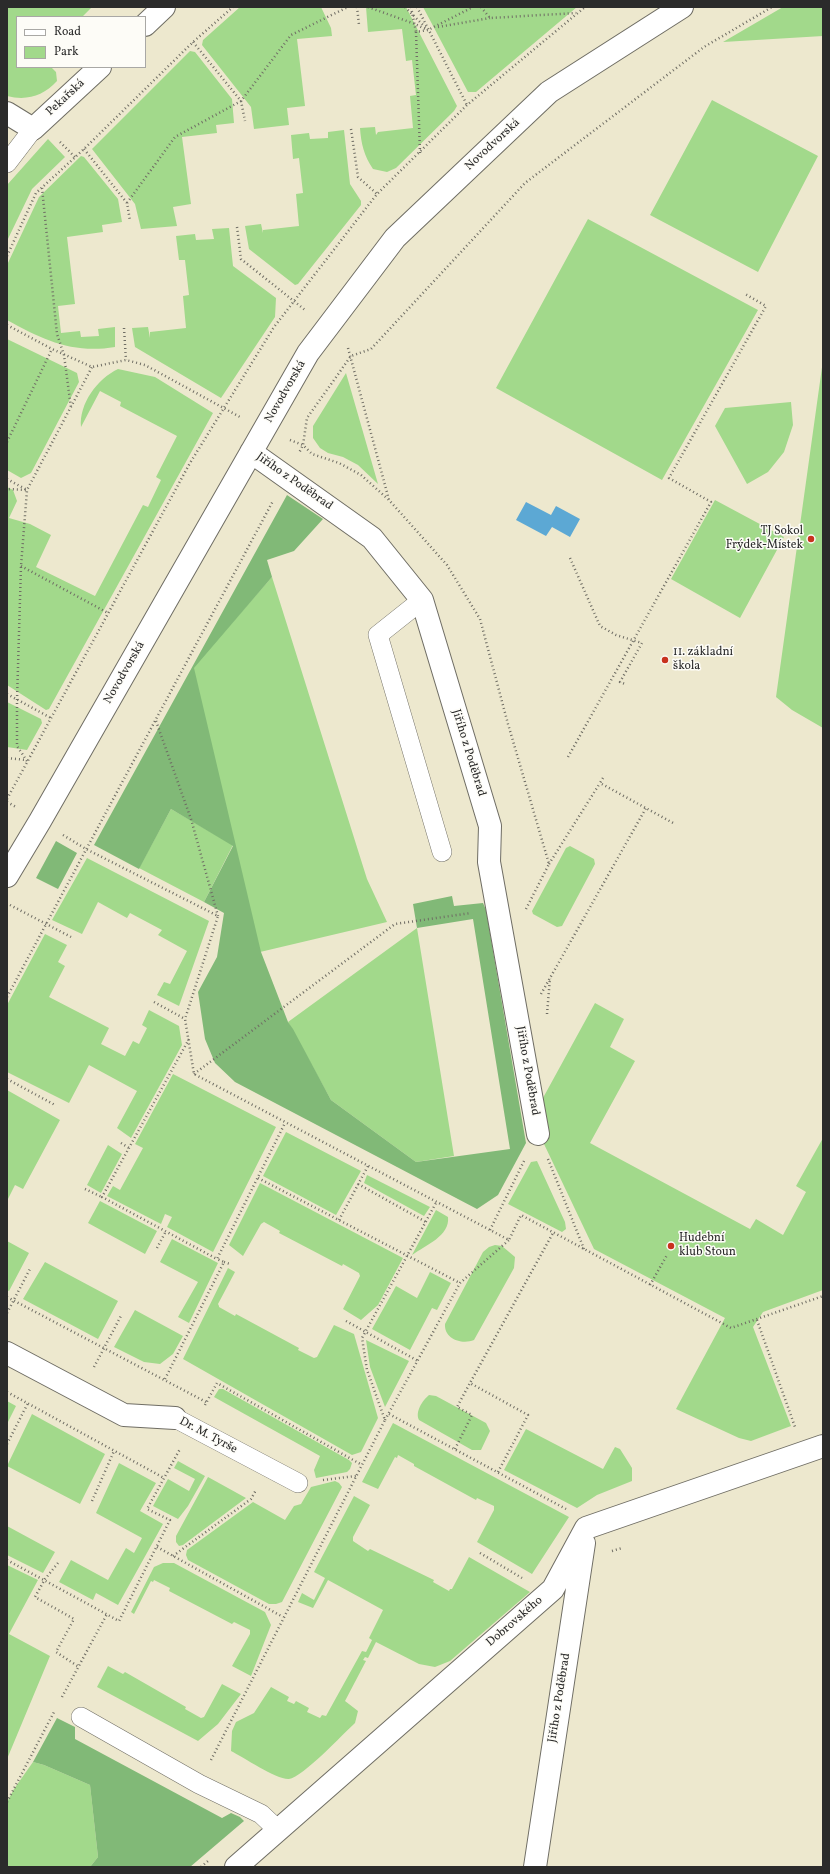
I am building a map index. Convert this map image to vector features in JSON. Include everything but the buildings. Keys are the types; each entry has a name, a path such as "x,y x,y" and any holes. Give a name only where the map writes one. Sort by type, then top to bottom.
{"street":[{"path":"146,24 164,7"},
{"name":"Novodvorská","path":"7,876 308,353 395,238 549,92 682,7"},
{"name":"Pekařská","path":"33,129 99,68"},
{"path":"7,113 33,129"},
{"name":"Jiřího z Poděbrad","path":"252,452 372,538 422,600 490,826 489,862 538,1134"},
{"name":"Dr. M. Tyrše","path":"7,1354 124,1415 183,1423"},
{"path":"586,1528 814,1449"},
{"name":"Jiřího z Poděbrad","path":"535,1867 586,1528"},
{"name":"Dobrovského","path":"236,1867 553,1589 586,1528"}],"lane":[{"path":"7,163 33,129"},
{"path":"422,600 378,635 442,852"},
{"name":"Dr. M. Tyrše","path":"183,1423 268,1469 298,1483"},
{"path":"81,1717 199,1784 261,1814 278,1830"}],"path":[{"path":"7,256 36,193 84,149 193,42 233,7"},
{"path":"127,203 175,137 241,102 291,35 348,7"},
{"path":"357,7 359,25"},
{"path":"368,7 428,30"},
{"path":"405,7 428,30"},
{"path":"412,7 416,32 420,153"},
{"path":"417,7 467,105"},
{"path":"416,32 428,30 473,7"},
{"path":"481,7 490,18"},
{"path":"218,916 86,849 7,801 27,761 190,463 274,326 377,194 467,105 585,7"},
{"path":"303,445 307,418 351,356 371,349 525,183 704,48 772,7"},
{"path":"434,27 490,18 576,13"},
{"path":"193,42 241,102 245,121"},
{"path":"351,129 358,177 377,194"},
{"path":"84,149 127,203 130,221"},
{"path":"42,188 57,334 64,355 71,408"},
{"path":"237,227 241,259 293,301 344,339 351,356 389,500"},
{"path":"568,757 711,502 669,478 766,306 745,294"},
{"path":"7,325 64,355 92,367 126,360 146,365 225,408 263,432 303,445 312,454 339,463 361,475 389,500 447,565 480,619 508,724 549,864"},
{"path":"124,328 126,360"},
{"path":"7,442 52,349"},
{"path":"27,761 17,746 17,700 21,566 27,490 92,367"},
{"path":"7,997 287,476"},
{"path":"7,479 27,490"},
{"path":"7,490 27,490"},
{"path":"570,558 600,626 616,635 634,639 642,643 620,682 625,684"},
{"path":"21,566 108,613"},
{"path":"7,694 51,718"},
{"path":"156,720 191,819 218,916 185,1019 194,1074"},
{"path":"7,758 27,761"},
{"path":"525,912 549,864 603,778"},
{"path":"600,783 675,824"},
{"path":"540,996 646,808"},
{"path":"7,903 71,937"},
{"path":"194,1074 395,924 528,905"},
{"path":"154,1002 185,1019"},
{"path":"102,1197 189,1039"},
{"path":"194,1074 436,1203 509,1240"},
{"path":"7,1079 55,1105"},
{"path":"218,1259 285,1123"},
{"path":"490,1230 538,1134"},
{"path":"538,1134 584,1249"},
{"path":"121,1143 129,1148"},
{"path":"339,1220 368,1166"},
{"path":"258,1178 460,1282"},
{"path":"358,1184 426,1222"},
{"path":"85,1189 230,1264"},
{"path":"385,1420 367,1370 362,1338 436,1203"},
{"path":"199,1784 385,1420 460,1282 509,1240 521,1215 732,1328 823,1296"},
{"path":"157,1248 166,1231"},
{"path":"455,1449 472,1415 457,1406 553,1232"},
{"path":"650,1285 667,1255"},
{"path":"165,1379 224,1262"},
{"path":"7,1313 31,1267"},
{"path":"7,1297 165,1379 206,1402"},
{"path":"81,1393 122,1314"},
{"path":"757,1320 814,1449"},
{"path":"346,1322 418,1361"},
{"path":"7,1560 45,1579 119,1621 170,1520 147,1509 164,1478 183,1423 206,1402 216,1383 362,1465"},
{"path":"470,1383 528,1415 498,1472"},
{"path":"7,1392 164,1478"},
{"path":"7,1444 28,1403"},
{"path":"389,1414 576,1515 586,1528"},
{"path":"92,1501 114,1451"},
{"path":"173,1556 251,1499 268,1469"},
{"path":"298,1483 356,1476"},
{"path":"157,1547 283,1617"},
{"path":"58,1563 45,1579 35,1597 74,1619 56,1652 79,1667"}],"green space":[{"path":"7,7 92,7 83,16 16,16 16,68 52,68 56,72 57,81 40,94 34,96 21,98 7,96"},
{"path":"240,7 321,7 331,28 332,36 297,39 305,106 287,108 289,125 254,129 251,107 202,45 203,40"},
{"path":"366,7 406,7 457,106 454,111 396,168 387,172 373,169 367,159 361,139 360,128 375,127 376,135 378,132 413,128 410,96 416,95 412,60 406,61 402,29 368,32"},
{"path":"423,7 577,7 476,92 468,92"},
{"path":"783,7 823,7 823,36 723,42"},
{"path":"190,51 195,52 232,99 234,123 216,125 217,133 182,137 191,204 173,207 177,226 141,229 135,204 92,149"},
{"path":"712,100 818,156 758,272 650,215"},
{"path":"344,130 350,184 361,201 361,205 298,284 295,285 249,249 245,226 261,224 263,233 263,230 299,226 296,194 303,193 299,158 293,159 291,135 309,133 310,139 328,138 328,132"},
{"path":"48,139 65,157 32,189 7,241 7,185"},
{"path":"81,156 84,157 118,199 122,222 102,225 103,232 67,237 75,304 58,306 61,333 80,331 81,337 99,336 98,329 115,327 115,347 85,349 59,344 33,334 7,320 7,265 39,197"},
{"path":"588,219 758,310 662,480 496,388"},
{"path":"229,228 233,266 276,298 275,317 221,398 135,347 132,328 148,327 150,338 150,332 186,328 183,296 189,295 185,260 179,260 176,236 195,234 196,240 214,239 212,229"},
{"path":"7,339 77,373 79,382 31,473 21,478 7,470"},
{"name":"TJ Sokol Frýdek-Místek","path":"823,360 823,728 792,710 776,697"},
{"path":"118,369 155,377 213,413 49,709 46,710 7,685 7,487 13,490 17,501 9,518 30,524 51,535 36,567 95,596 143,505 148,507 161,480 156,477 177,436 120,406 121,402 100,391 81,427 83,410 91,393 103,379"},
{"path":"346,373 378,484 358,465 343,457 328,453 320,448 313,438 313,426"},
{"path":"791,402 793,425 784,452 768,472 747,484 715,426 725,408"},
{"path":"287,495 323,519 294,551 267,560 272,577 194,668 261,952 288,1022 331,1100 416,1162 510,1149 473,919 417,928 413,904 452,896 454,906 483,903 486,910 526,1143 498,1195 477,1209 235,1082 215,1063 205,1039 198,992 217,957 224,913 204,902 233,846 171,809 139,869 94,845"},
{"path":"715,500 784,537 740,618 671,579"},
{"path":"272,577 367,879 387,922 260,952 193,667"},
{"path":"7,702 41,719 42,723 27,750 7,747"},
{"path":"171,809 233,845 204,902 139,868"},
{"path":"56,841 77,853 58,889 36,878"},
{"path":"570,846 594,859 595,864 562,926 557,927 533,914 532,911 566,848"},
{"path":"87,858 209,921 179,1006 157,995 164,982 170,984 187,951 158,935 162,930 130,913 127,918 98,902 82,934 52,920"},
{"path":"417,928 454,1156 416,1162 331,1100 288,1022"},
{"path":"45,934 67,945 58,962 65,966 49,997 109,1028 101,1044 125,1056 133,1041 139,1044 147,1028 142,1025 149,1010 179,1026 182,1045 131,1138 117,1128 137,1091 89,1065 69,1103 7,1072 7,1005"},
{"path":"595,1003 624,1019 610,1047 635,1061 590,1143 750,1229 756,1219 783,1235 806,1192 796,1186 823,1138 823,1290 763,1312 753,1327 791,1426 751,1441 739,1438 676,1409 725,1318 594,1249 544,1144 538,1107"},
{"path":"173,1074 276,1127 213,1252 167,1227 172,1217 165,1214 161,1224 107,1196 113,1186 120,1190 143,1148 135,1144"},
{"path":"7,1090 60,1120 23,1189 15,1185 7,1201"},
{"path":"286,1132 361,1171 336,1215 263,1176"},
{"path":"108,1145 122,1154 101,1193 87,1185"},
{"path":"537,1161 565,1222 566,1229 562,1232 508,1204 531,1162"},
{"path":"367,1175 430,1207 424,1216 364,1183"},
{"path":"260,1183 403,1258 378,1305 361,1320 343,1309 360,1276 359,1273 343,1264 342,1266 279,1233 280,1231 264,1222 261,1224 243,1256 229,1245"},
{"path":"100,1201 157,1231 145,1254 88,1223"},
{"path":"436,1210 448,1217 448,1224 445,1230 436,1239 412,1255"},
{"path":"172,1239 218,1263 189,1323 178,1317 198,1282 160,1262"},
{"path":"7,1241 29,1253 9,1291 7,1290"},
{"path":"495,1245 502,1246 515,1257 514,1268 474,1340 464,1342 455,1340 447,1334 445,1324 483,1252 489,1247"},
{"path":"45,1262 118,1301 98,1339 23,1299"},
{"path":"228,1268 235,1272 218,1304 219,1307 235,1316 236,1314 299,1348 298,1350 314,1358 317,1357 334,1325 354,1334 378,1418 361,1452 352,1455 183,1359"},
{"path":"430,1272 451,1283 437,1310 432,1308 410,1350 372,1329 396,1286 417,1298"},
{"path":"135,1310 183,1336 173,1354 160,1364 144,1362 114,1347"},
{"path":"366,1340 409,1361 385,1407 370,1367"},
{"path":"219,1389 223,1389 349,1460 352,1463 350,1469 347,1472 316,1478 314,1470 320,1456 214,1397"},
{"path":"429,1395 436,1396 486,1423 490,1431 481,1450 472,1450 419,1420 418,1414 420,1407"},
{"path":"7,1401 16,1406 7,1424"},
{"path":"32,1414 105,1454 80,1504 7,1466"},
{"path":"393,1423 569,1517 532,1574 477,1542 494,1510 494,1506 477,1498 476,1500 414,1466 414,1464 398,1455 397,1458 395,1457 378,1489 362,1482"},
{"path":"526,1429 603,1469 615,1447 620,1449 632,1468 632,1481 597,1495 577,1508 504,1470"},
{"path":"178,1461 205,1476 188,1506 178,1519 153,1506 168,1479 189,1491 195,1479 174,1468"},
{"path":"119,1463 156,1483 140,1511 163,1524 118,1605 96,1593 93,1600 59,1582 71,1560 108,1580 126,1548 134,1553 142,1538 96,1513"},
{"path":"208,1477 246,1498 183,1545 179,1546 176,1542 176,1536"},
{"path":"335,1481 342,1487 282,1602 269,1604 188,1560 186,1555 187,1550 253,1502 285,1520 294,1506 301,1504 311,1487"},
{"path":"354,1496 370,1505 353,1537 353,1541 368,1551 370,1549 434,1580 433,1582 449,1591 452,1589 469,1557 530,1592 450,1661 435,1667 419,1664 376,1642 368,1658 365,1657 363,1660 366,1661 345,1701 358,1711 355,1723 304,1771 289,1779 284,1778 269,1772 231,1751 232,1731 236,1722 254,1713 271,1687 289,1697 287,1701 294,1704 296,1701 309,1708 307,1712 320,1718 322,1715 326,1716 362,1651 366,1652 372,1640 369,1638 383,1610 328,1580 313,1608 298,1602 302,1593 314,1600 325,1578 314,1572"},
{"path":"7,1526 55,1552 43,1573 7,1555"},
{"path":"163,1563 174,1563 265,1612 271,1625 251,1676 232,1666 250,1634 250,1630 234,1622 232,1624 169,1591 170,1588 154,1580 153,1582 151,1581 134,1614 131,1612 154,1567"},
{"path":"7,1565 38,1580 9,1634 50,1656 7,1759"},
{"path":"108,1666 123,1674 125,1672 186,1707 185,1709 201,1718 204,1717 222,1684 241,1694 218,1724 198,1741 97,1687"},
{"path":"57,1718 75,1727 75,1739 222,1818 231,1813 240,1817 244,1821 190,1867 90,1867 98,1857 90,1785 44,1765 33,1762"},
{"path":"33,1762 44,1765 90,1785 98,1857 90,1867 7,1867 7,1802 14,1789"}],"water":[{"path":"526,502 551,515 556,506 580,519 570,537 552,527 546,536 516,520"}],"place":[{"name":"TJ Sokol Frýdek-Místek","path":"811,539"},
{"name":"11. základní škola","path":"665,660"},
{"name":"Hudební klub Stoun","path":"671,1246"}]}
